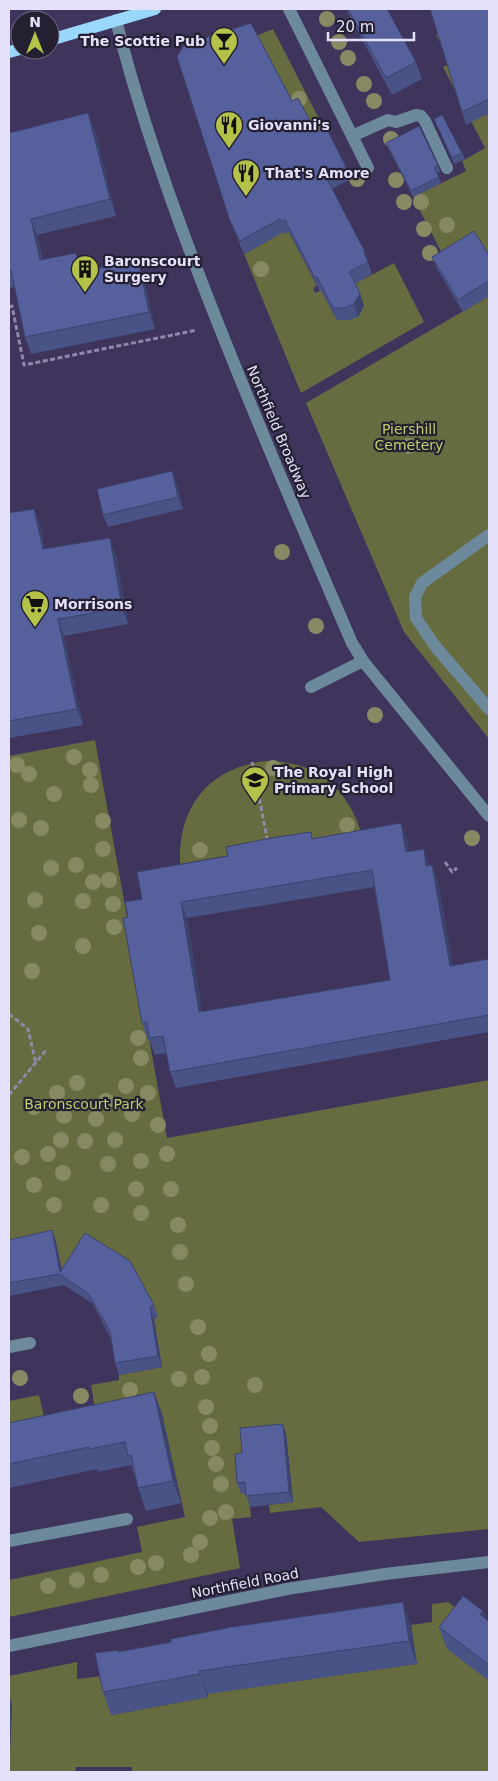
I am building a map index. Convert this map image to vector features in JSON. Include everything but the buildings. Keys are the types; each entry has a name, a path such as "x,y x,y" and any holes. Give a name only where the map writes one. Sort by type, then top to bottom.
{"main road":[{"path":"60,36 118,16 155,9"}],"street":[{"path":"289,9 368,168"},
{"name":"Northfield Broadway","path":"118,16 138,102 180,224 219,326 352,643 363,662 489,816"},
{"path":"352,136 388,120 396,122 416,114 424,118 448,168"},
{"path":"489,535 422,583 415,597 416,618 435,646 489,709"},
{"path":"311,687 363,662"},
{"path":"9,1347 30,1343"},
{"path":"9,1542 127,1519"},
{"name":"Northfield Road","path":"9,1646 287,1589 385,1574 489,1562"}],"path":[{"path":"9,307 12,306 24,365 219,326"},
{"path":"252,762 269,848"},
{"path":"445,862 452,872 457,868"},
{"path":"9,1014 28,1029 36,1064"},
{"path":"9,1095 47,1049"}],"green space":[{"path":"489,9 484,116 489,113 489,260 447,263 413,197 466,171 462,161 485,148 443,67 451,63 436,35"},
{"path":"273,29 330,140 320,144 233,78 256,36"},
{"path":"262,227 289,232 317,286 313,288 315,293 321,290 337,320 364,306 352,281 364,279 394,263 424,322 301,393 244,254 268,241"},
{"name":"Piershill Cemetery","path":"489,296 489,739 404,632 306,403"},
{"name":"Baronscourt Park","path":"95,740 167,1138 489,1080 489,1529 359,1542 321,1507 270,1513 269,1505 293,1502 286,1435 241,1493 249,1493 251,1517 232,1519 240,1568 9,1617 9,1580 142,1552 137,1527 185,1517 162,1414 98,1428 91,1385 119,1380 119,1375 162,1367 121,1337 158,1317 68,1278 20,1249 28,1292 25,1293 9,1251 9,756"},
{"path":"266,761 284,762 299,766 314,771 326,779 347,802 361,832 180,864 184,825 191,808 200,794 228,772 246,765"},
{"path":"39,1395 49,1439 9,1447 9,1401"},
{"path":"448,1602 471,1619 489,1681 489,1772 132,1772 132,1767 76,1767 75,1772 9,1772 12,1706 9,1705 9,1676 77,1662 77,1679 103,1676 111,1715 208,1697 201,1658 239,1689 416,1664 411,1625 432,1622 432,1604"}],"place":[{"name":"The Scottie Pub","path":"224,65"},
{"name":"Giovanni's","path":"229,149"},
{"name":"That's Amore","path":"246,197"},
{"name":"Baronscourt Surgery","path":"85,293"},
{"name":"Morrisons","path":"35,628"},
{"name":"The Royal High Primary School","path":"255,804"}]}
